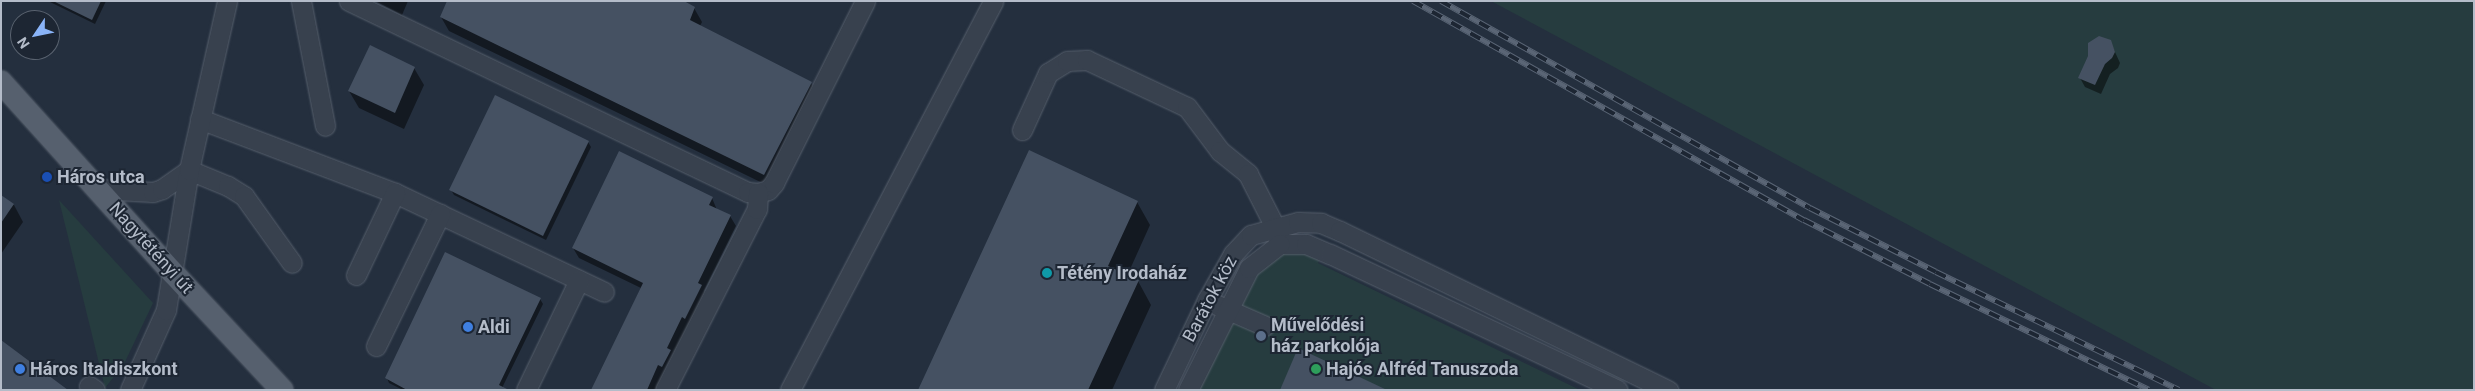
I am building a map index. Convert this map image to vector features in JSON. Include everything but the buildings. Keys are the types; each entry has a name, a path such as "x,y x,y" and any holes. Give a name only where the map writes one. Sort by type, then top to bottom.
{"main road":[{"name":"Nagytétényi út","path":"1,82 172,272 282,390"}],"street":[{"path":"130,390 166,310 189,170 227,1"},
{"path":"301,1 325,126"},
{"path":"349,1 748,192 758,193 768,190 774,183 865,1"},
{"path":"790,390 990,7"},
{"path":"1022,130 1048,74 1066,61 1087,60 1187,107 1220,152 1248,174 1278,235 1330,254 1613,389"},
{"path":"200,119 395,193 604,292"},
{"path":"98,189 153,192 162,189 189,170"},
{"path":"189,170 228,186 244,196 292,263"},
{"path":"356,275 395,193"},
{"path":"665,390 758,209 758,193"},
{"path":"376,346 440,214"},
{"path":"1278,235 1298,222 1321,223 1668,390"},
{"name":"Barátok köz","path":"1164,390 1207,300 1233,254 1251,235 1278,235"},
{"name":"Barátok köz","path":"1188,390 1249,268 1278,235"},
{"path":"526,390 579,280"},
{"path":"1207,300 1265,326"}],"green space":[{"path":"1491,1 2474,1 2474,390 2216,390"},
{"path":"59,200 153,303 124,364 105,388"},
{"path":"1298,250 1320,259 1318,263 1580,390 1198,390 1254,274 1274,255"}],"railway":[{"path":"1413,1 1804,220 1930,284 2149,390"},
{"path":"1441,1 1810,208 1936,272 2179,390"}],"place":[{"name":"Háros utca","path":"47,177"},
{"name":"Tétény Irodaház","path":"1047,273"},
{"name":"Aldi","path":"468,327"},
{"name":"Művelődési ház parkolója","path":"1261,336"},
{"name":"Háros Italdiszkont","path":"20,369"},
{"name":"Hajós Alfréd Tanuszoda","path":"1316,369"}]}
